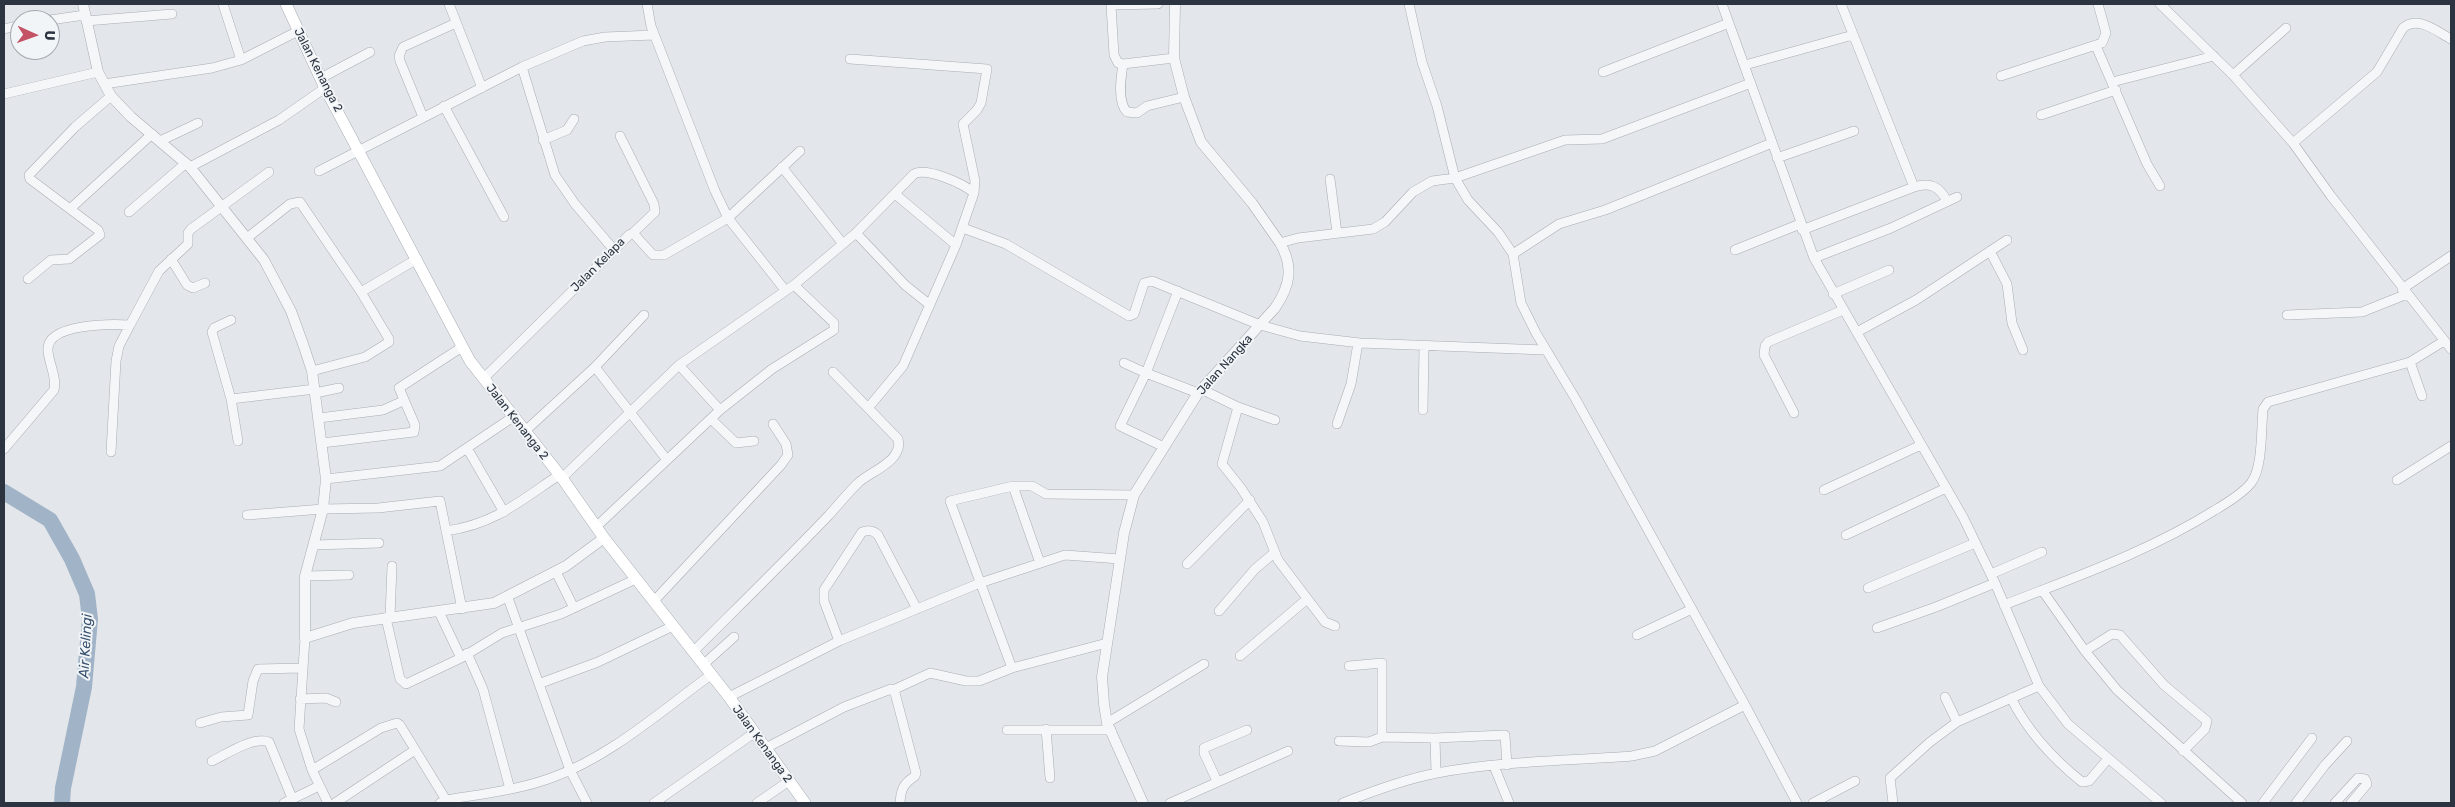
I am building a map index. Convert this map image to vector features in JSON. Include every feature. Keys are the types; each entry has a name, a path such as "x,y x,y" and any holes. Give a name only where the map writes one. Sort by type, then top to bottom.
{"main road":[{"name":"Jalan Kenanga 2","path":"286,4 323,83 360,150 462,347 483,379 560,476 636,580 712,674 805,803"}],"street":[{"path":"83,4 98,72 111,96 188,165 264,260 291,311 312,371 326,479 323,509 305,576 305,638 299,729 312,770 328,803"},
{"path":"224,4 241,60"},
{"path":"449,4 482,88"},
{"path":"596,527 720,410 772,370 834,330 834,324 790,287 728,218 715,191 654,35 647,4"},
{"path":"1158,4 1111,5 1114,55 1118,63 1122,64 1174,58"},
{"name":"Jalan Nangka","path":"1143,803 1109,727 1102,677 1120,559 1134,495 1200,391 1260,325 1286,292 1289,279 1287,256 1280,243 1220,162 1206,150 1184,97 1174,58 1175,4"},
{"path":"1409,4 1422,62 1455,178 1468,200 1498,232 1513,254 1521,303 1545,350 1575,398 1745,705 1797,803"},
{"path":"1722,4 1801,227 1814,258 1946,488 1975,543 1993,578 2039,686 2068,724 2107,760 2161,803"},
{"path":"1841,4 1914,187"},
{"path":"2001,76 2096,46 2106,38 2098,4"},
{"path":"2160,4 2233,75 2293,143 2331,196 2451,349"},
{"path":"60,19 172,14"},
{"path":"2293,143 2377,72 2403,28 2408,23 2418,22 2451,38"},
{"path":"423,117 400,61 400,51 403,47 456,23"},
{"path":"1603,72 1729,23"},
{"path":"2233,75 2286,28"},
{"path":"104,84 212,68 241,60 298,31"},
{"path":"319,171 522,67 583,41 605,36 654,35"},
{"path":"1744,65 1853,35"},
{"path":"2096,46 2147,164 2160,186"},
{"path":"130,212 188,165 279,120 323,83 370,52"},
{"path":"2040,114 2114,86 2214,56"},
{"path":"850,59 987,68 981,103 978,110 963,124 975,181 974,194 963,228 903,366 868,408"},
{"path":"1122,64 1121,87 1123,107 1127,112 1137,114 1147,106 1184,97"},
{"path":"522,67 542,140 559,181 614,250"},
{"path":"4,94 98,72"},
{"path":"1280,243 1298,238 1379,226 1422,185 1432,181 1455,178 1565,140 1602,139 1751,83"},
{"path":"28,279 51,260 69,259 100,235 98,230 71,208 30,178 30,171 75,127 111,96"},
{"path":"444,106 504,216"},
{"path":"542,140 566,130 574,119"},
{"path":"160,141 198,123"},
{"path":"1777,158 1854,131"},
{"path":"71,208 152,134"},
{"path":"620,136 654,204 655,212 633,233"},
{"path":"1513,254 1559,224 1605,210 1772,144"},
{"path":"728,218 800,151"},
{"path":"782,167 843,244"},
{"path":"446,531 478,525 504,512 560,476 631,414 679,366 790,287 856,233 914,174 922,171 953,181 974,194"},
{"path":"111,452 116,361 119,346 130,325 160,272 188,244 188,233 191,229 269,172"},
{"path":"1330,179 1337,233"},
{"path":"1735,250 1924,184 1935,186 1941,191 1947,201"},
{"path":"895,194 956,245"},
{"path":"1814,258 1891,228 1957,197"},
{"path":"247,238 290,204 300,202 361,292 389,339 389,342 365,357 312,371"},
{"name":"Jalan Kelapa","path":"483,379 622,240 633,233 648,251 660,256 728,218"},
{"path":"963,228 1006,244 1129,316 1134,314 1146,281 1152,281 1260,325 1300,336 1424,346 1545,350"},
{"path":"856,233 905,285 930,305"},
{"path":"1857,332 1916,300 2007,240"},
{"path":"1990,251 2007,284 2012,323 2023,350"},
{"path":"2287,315 2362,312 2404,291 2451,256"},
{"path":"361,292 417,259"},
{"path":"171,260 187,285 193,288 205,283"},
{"path":"1833,294 1888,270"},
{"path":"1164,447 1120,426 1146,373 1178,291"},
{"path":"1794,413 1764,355 1765,346 1768,342 1843,310"},
{"path":"524,432 595,367 644,315"},
{"path":"231,320 214,328 212,332 231,399 238,441"},
{"path":"4,449 54,390 55,383 48,350 51,340 63,332 78,328 130,325"},
{"path":"2004,605 2100,567 2185,528 2231,500 2251,484 2257,472 2263,409 2268,402 2410,362 2444,341"},
{"path":"1337,424 1351,384 1358,342"},
{"path":"1423,410 1424,346"},
{"path":"322,443 414,432 415,425 399,392 400,386 462,347"},
{"path":"2410,362 2422,396"},
{"path":"1124,363 1146,373 1200,391 1275,420"},
{"path":"679,366 720,410"},
{"path":"595,367 667,460"},
{"path":"694,651 829,515 858,482 872,475 889,461 898,450 898,439 833,372"},
{"path":"231,399 339,388"},
{"path":"319,418 383,410 403,401"},
{"path":"1238,407 1222,464 1250,500 1263,522 1274,553 1325,622 1335,626"},
{"path":"326,479 434,468 446,463 513,417"},
{"path":"711,418 736,443 754,441"},
{"path":"654,601 781,465 788,454 786,444 773,424"},
{"path":"1824,490 1921,445"},
{"path":"2397,480 2451,446"},
{"path":"467,448 504,512"},
{"path":"1013,486 1040,563"},
{"path":"1012,668 950,501 1013,486 1032,486 1046,494 1134,495"},
{"path":"1846,535 1946,488"},
{"path":"1187,564 1250,500"},
{"path":"247,515 323,509 378,508 440,501 462,609"},
{"path":"838,641 824,601 824,590 862,532 872,530 878,535 917,609"},
{"path":"305,638 353,623 482,606 508,598 586,554 604,538"},
{"path":"314,545 379,543"},
{"path":"1868,588 1975,543"},
{"path":"1877,628 1936,607 2042,552"},
{"path":"1218,611 1255,569 1274,553"},
{"path":"729,697 838,641 980,583 1065,555 1120,559"},
{"path":"392,566 388,618 400,679 403,684 412,682 464,655 491,638 574,608 636,580"},
{"path":"556,572 574,608"},
{"path":"305,576 349,576"},
{"path":"2042,590 2085,651 2117,690 2242,803"},
{"path":"508,598 541,684 570,770 587,803"},
{"path":"1240,656 1307,599"},
{"path":"1637,635 1692,609"},
{"path":"439,612 483,689 510,789"},
{"path":"541,684 598,662 673,626"},
{"path":"2085,651 2112,634 2120,635 2164,685 2207,721 2205,729 2183,751"},
{"path":"704,664 734,637"},
{"path":"766,748 844,707 878,693 893,690 930,674 979,681 1012,668 1107,643"},
{"path":"1349,666 1382,663 1382,737"},
{"path":"1007,730 1109,727 1204,664"},
{"path":"200,723 221,717 248,715 253,681 258,669 302,668"},
{"path":"312,770 392,723 400,725 443,801 510,789 550,779 609,748 712,674"},
{"path":"1893,803 1890,778 1930,742 1957,722 2039,686"},
{"path":"893,690 916,773 915,776 904,784 901,790 900,803"},
{"path":"1946,697 1957,722"},
{"path":"300,699 326,698 336,702"},
{"path":"2011,698 2023,721 2038,742 2082,782 2089,780 2107,760"},
{"path":"1343,803 1391,785 1436,773 1494,766 1632,756 1655,750 1745,705"},
{"path":"1046,729 1050,778"},
{"path":"1217,781 1204,753 1204,748 1247,730"},
{"path":"654,803 754,734"},
{"path":"1338,741 1369,742 1382,737 1435,738 1504,735 1507,765"},
{"path":"1435,738 1436,773"},
{"path":"2263,803 2312,738"},
{"path":"212,761 255,742 263,740 269,742 292,798"},
{"path":"2296,803 2325,765 2347,741"},
{"path":"335,803 415,750"},
{"path":"1170,803 1288,751"},
{"path":"1494,766 1509,803"},
{"path":"2335,803 2358,778 2365,779 2367,784 2351,803"},
{"path":"757,803 789,781"},
{"path":"1813,803 1855,781"},
{"path":"284,803 319,786"}],"waterway":[{"name":"Air Kelingi","path":"4,492 50,520 72,559 87,594 90,619 84,687 63,788 62,803"}]}
